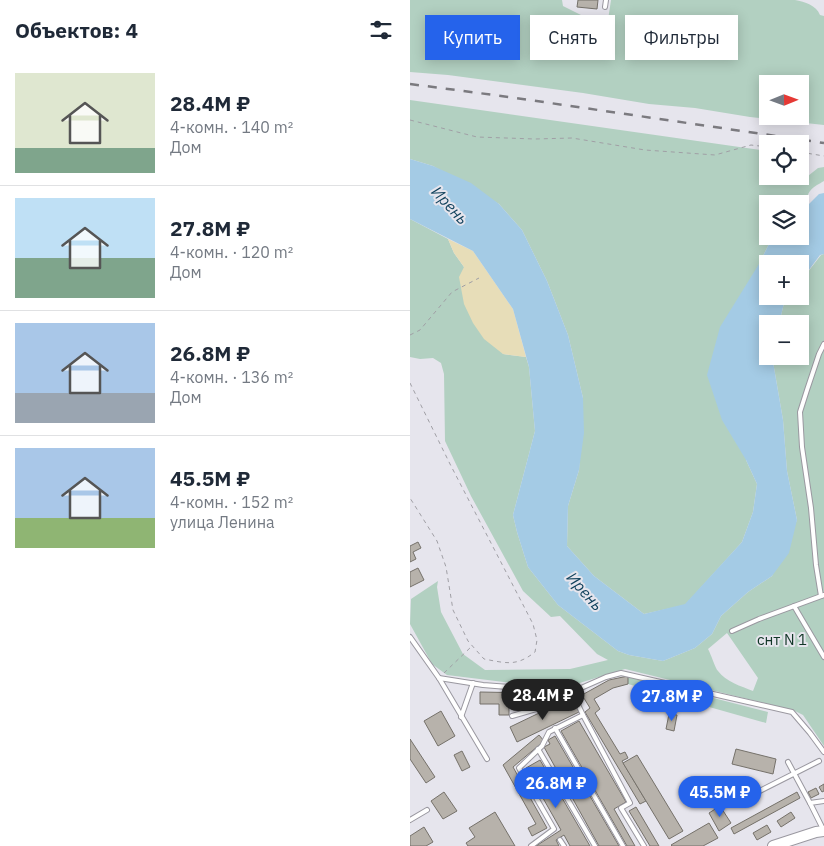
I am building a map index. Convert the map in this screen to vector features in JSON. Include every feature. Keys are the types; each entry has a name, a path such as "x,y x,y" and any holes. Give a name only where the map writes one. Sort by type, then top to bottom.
{"street":[{"path":"773,846 824,831"}],"lane":[{"path":"605,7 606,0"},
{"path":"732,631 822,595 816,565 811,508 802,447 800,412 824,344"},
{"path":"794,606 824,657"},
{"path":"410,637 439,678 486,759"},
{"path":"512,716 543,707 606,677 621,673 792,712 824,752"},
{"path":"439,678 473,684 572,692"},
{"path":"461,717 473,684"},
{"path":"572,692 582,715 630,802 621,808 644,846"},
{"path":"531,846 554,829 519,768 542,746 549,732 582,715"},
{"path":"555,728 623,846"},
{"path":"538,749 595,846"},
{"path":"788,762 824,831"},
{"path":"738,802 819,762"},
{"path":"810,803 824,801"},
{"path":"410,820 427,810"},
{"path":"560,840 564,846"}],"path":[{"path":"410,120 477,137 572,138 655,150 715,155 751,145 759,146"},
{"path":"809,154 824,156"},
{"path":"410,334 420,330 452,292 479,278"},
{"path":"410,383 533,624 537,640 535,652 527,658 510,664 484,659 472,646 453,610 446,567 437,541 410,498"},
{"path":"439,678 472,646"}],"green space":[{"path":"410,0 562,0 563,6 581,15 530,15 530,60 615,60 615,15 609,15 611,0 795,0 810,4 820,15 824,16 824,125 809,123 809,75 759,75 759,118 448,75 410,72"},
{"path":"410,100 759,150 759,185 809,185 809,175 818,168 824,167 824,181 815,186 808,195 759,195 759,245 768,245 764,255 759,255 746,460 757,484 753,512 742,542 685,605 644,614 594,576 567,546 568,506 579,470 583,398 568,335 547,281 522,230 499,204 433,166 410,159"},
{"name":"снт N 1","path":"410,219 448,239 454,253 464,267 503,354 526,357 529,367 535,431 513,515 528,567 558,605 618,651 629,655 663,661 695,648 712,634 721,616 748,592 772,576 797,520 787,471 783,420 774,365 809,365 809,315 781,315 784,305 809,305 809,270 821,255 824,254 824,746 803,715 793,710 625,669 560,689 447,675 432,664 410,624 411,599 438,581 437,587 441,612 463,654 485,670 570,669 608,660 597,654 560,616 551,617 523,591 471,496 445,441 444,374 441,363 433,358 420,359 410,357","holes":["727,633 758,678 753,691 729,681 721,675 708,649"]},
{"path":"628,676 768,712 766,723 628,684"}],"sand":[{"path":"448,239 473,251 513,309 526,357 503,354 484,339 473,323 464,304 459,277 464,267 454,253"}],"water":[{"name":"Ирень","path":"410,159 433,166 471,183 499,204 522,230 547,281 568,335 583,398 584,433 579,470 568,506 567,546 594,576 644,614 685,604 742,542 753,512 757,484 746,460 722,420 707,375 720,327 759,264 759,305 784,305 781,315 759,315 759,365 774,365 783,420 787,471 797,520 789,553 772,576 748,592 721,616 712,634 695,648 663,661 629,655 618,651 558,605 528,567 513,515 535,431 529,367 513,309 473,251 410,219"},
{"path":"824,193 824,254 820,255 809,270 809,255 764,255 768,245 809,245 809,204 819,194"}],"building":[{"path":"578,0 598,0 597,9 577,7"},
{"path":"418,542 421,548 413,552 416,559 410,562 410,546"},
{"path":"418,568 424,580 410,587 410,572"},
{"path":"628,676 628,684 613,688 594,699 600,709 595,713 620,754 625,752 628,758 622,761 646,801 640,804 585,712 590,708 582,695 609,680"},
{"path":"480,692 532,693 532,697 545,698 544,702 534,705 509,705 509,715 499,715 499,704 480,704"},
{"path":"560,703 563,709 575,703 579,712 517,742 510,727"},
{"path":"441,711 455,736 438,746 424,721"},
{"path":"669,714 677,715 674,731 666,729"},
{"path":"579,721 626,802 614,809 635,846 627,846 561,731"},
{"path":"539,735 544,741 513,767 547,828 532,836 528,828 536,824 503,765"},
{"path":"555,736 619,846 599,846 544,747 550,744 548,740"},
{"path":"410,739 435,777 426,783 410,759"},
{"path":"736,749 776,759 773,774 732,764"},
{"path":"462,751 470,767 462,771 454,755"},
{"path":"637,755 683,831 669,839 623,763"},
{"path":"540,760 590,846 570,846 564,835 556,840 559,846 536,846 561,830 526,768"},
{"path":"824,784 824,791 822,792 819,787"},
{"path":"816,788 819,794 811,798 808,792"},
{"path":"444,792 457,811 443,819 431,801"},
{"path":"797,792 800,798 734,834 731,828"},
{"path":"720,806 731,823 719,831 709,813"},
{"path":"636,807 659,846 650,846 629,811"},
{"path":"495,812 515,846 468,846 466,843 475,837 469,828"},
{"path":"791,812 795,818 781,827 777,821"},
{"path":"709,823 718,838 703,846 671,845"},
{"path":"767,825 771,832 757,840 753,833"},
{"path":"424,827 433,842 426,846 410,846 410,836"}],"railway":[{"path":"410,84 824,143"}]}
